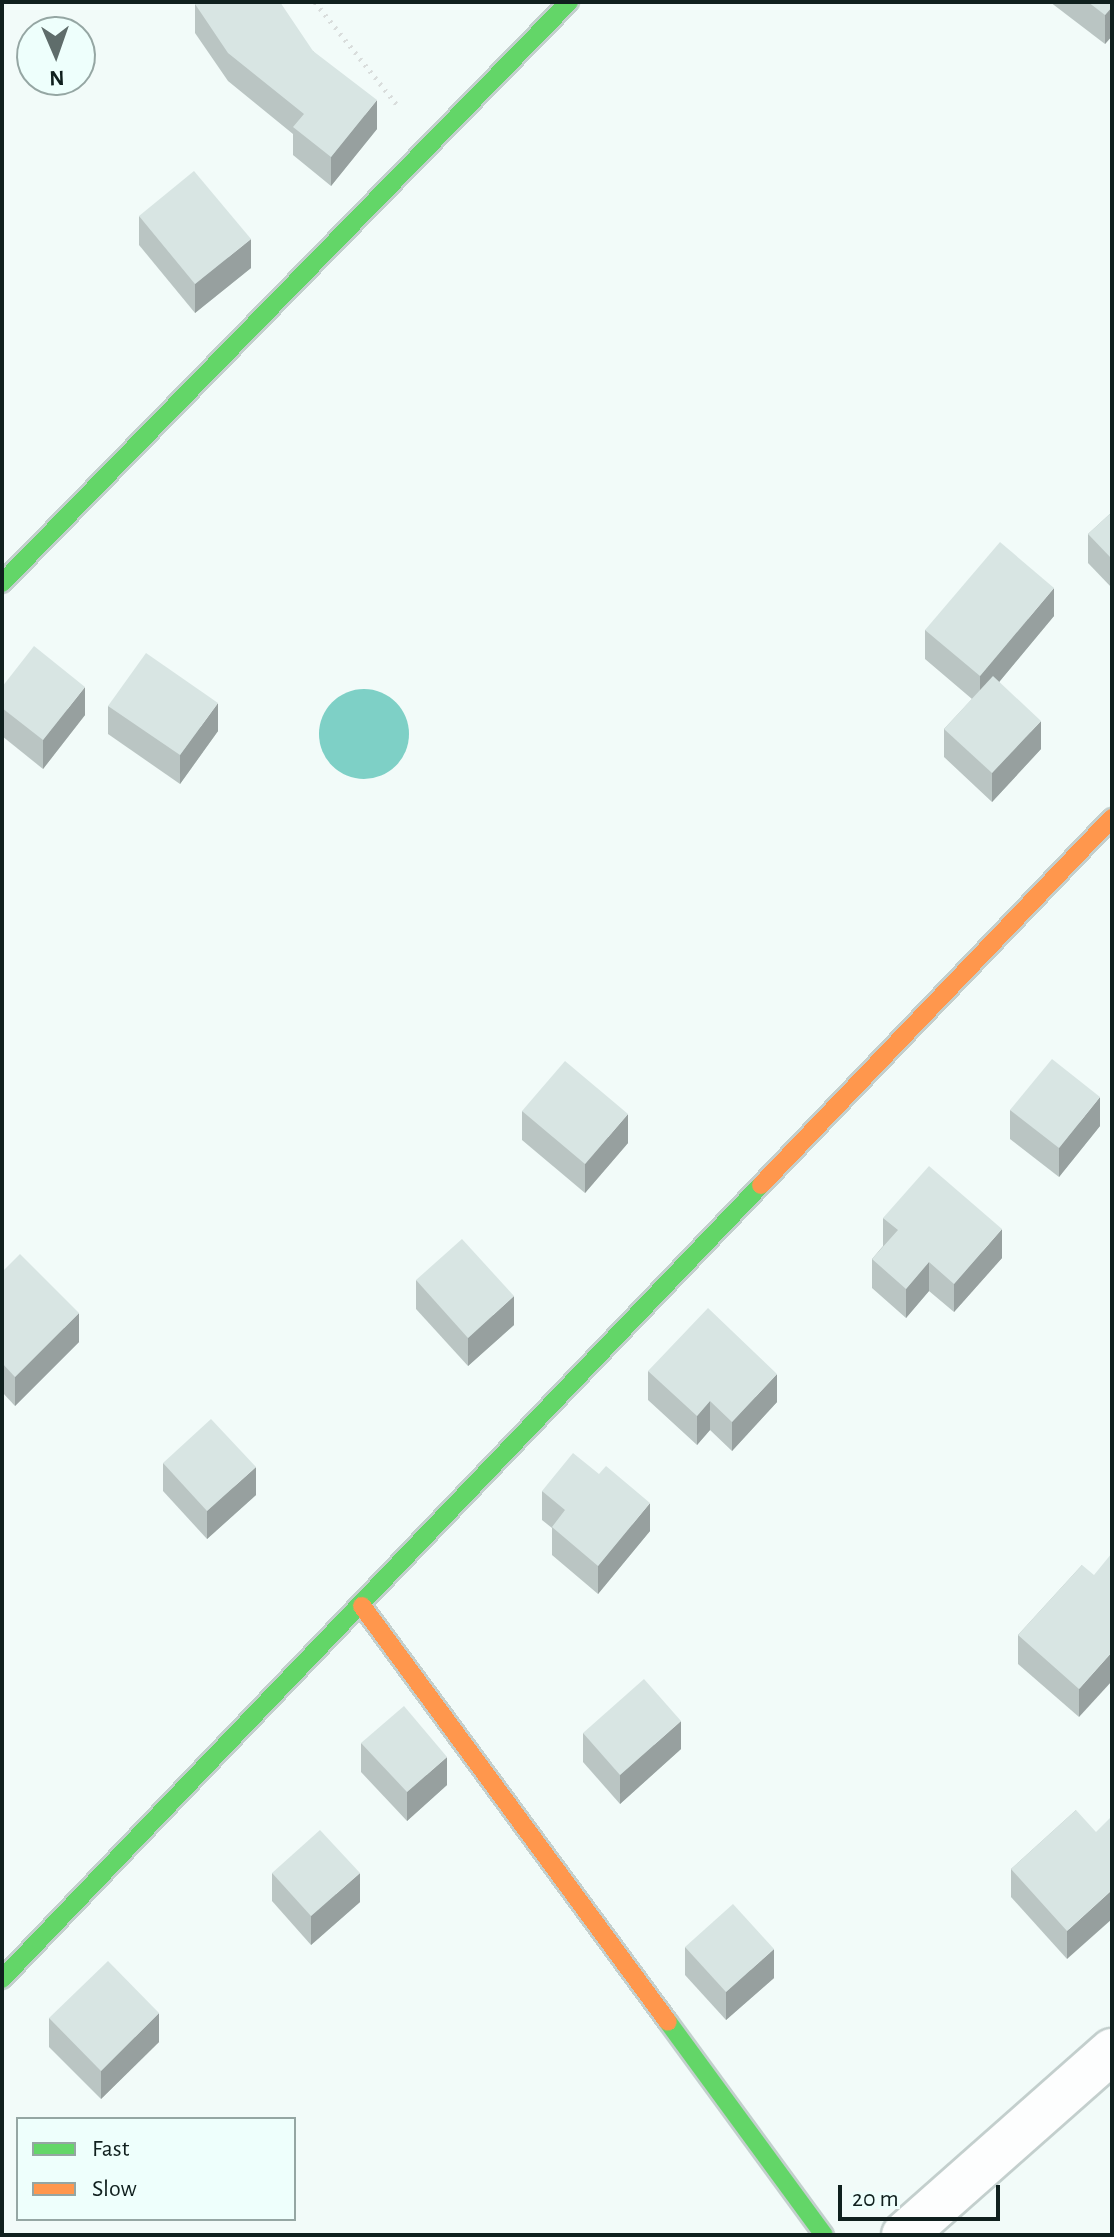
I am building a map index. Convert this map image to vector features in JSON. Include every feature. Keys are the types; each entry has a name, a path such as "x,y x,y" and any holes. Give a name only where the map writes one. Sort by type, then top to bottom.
{"street":[{"path":"2,583 431,147 569,2"},
{"path":"2,1979 362,1606 1112,818"},
{"path":"362,1606 824,2235"},
{"path":"904,2235 1112,2051"}],"path":[{"path":"315,2 431,147"}],"water":[{"path":"364,689 381,693 396,702 405,717 409,734 405,751 396,766 381,775 364,779 347,775 332,766 323,751 319,734 323,717 332,702 347,693"}],"building":[{"path":"280,2 313,51 377,100 331,157 293,127 304,114 228,53 195,4"},
{"path":"1088,2 1112,2 1112,7 1105,15"},
{"path":"194,171 251,239 195,284 139,216"},
{"path":"1112,512 1112,559 1088,534"},
{"path":"1000,542 1054,588 980,676 925,630"},
{"path":"34,646 85,687 43,740 2,708 2,687"},
{"path":"146,653 218,703 180,755 108,706"},
{"path":"993,676 1041,721 992,773 944,729"},
{"path":"1052,1059 1100,1097 1059,1148 1010,1110"},
{"path":"565,1061 628,1114 585,1164 522,1111"},
{"path":"929,1166 1002,1229 954,1284 929,1262 906,1289 872,1259 898,1230 883,1218"},
{"path":"462,1239 514,1296 468,1338 416,1280"},
{"path":"20,1254 79,1313 15,1377 2,1363 2,1272"},
{"path":"708,1308 777,1374 732,1422 710,1401 697,1416 648,1371"},
{"path":"211,1419 256,1467 207,1511 163,1463"},
{"path":"573,1453 599,1474 606,1466 650,1503 598,1566 552,1527 565,1510 542,1491"},
{"path":"1112,1553 1112,1652 1079,1689 1018,1635 1082,1565 1094,1575"},
{"path":"644,1679 681,1721 620,1775 583,1733"},
{"path":"404,1706 447,1757 407,1792 361,1743"},
{"path":"1076,1810 1096,1832 1112,1816 1112,1890 1067,1931 1011,1869"},
{"path":"320,1830 360,1873 311,1916 272,1873"},
{"path":"733,1904 774,1949 726,1992 685,1947"},
{"path":"108,1961 159,2013 101,2071 49,2018"}],"traffic: fast":[{"path":"2,583 569,2"},
{"path":"2,1979 761,1185"},
{"path":"668,2022 824,2235"}],"traffic: slow":[{"path":"761,1185 1112,818"},
{"path":"362,1606 668,2022"}]}
